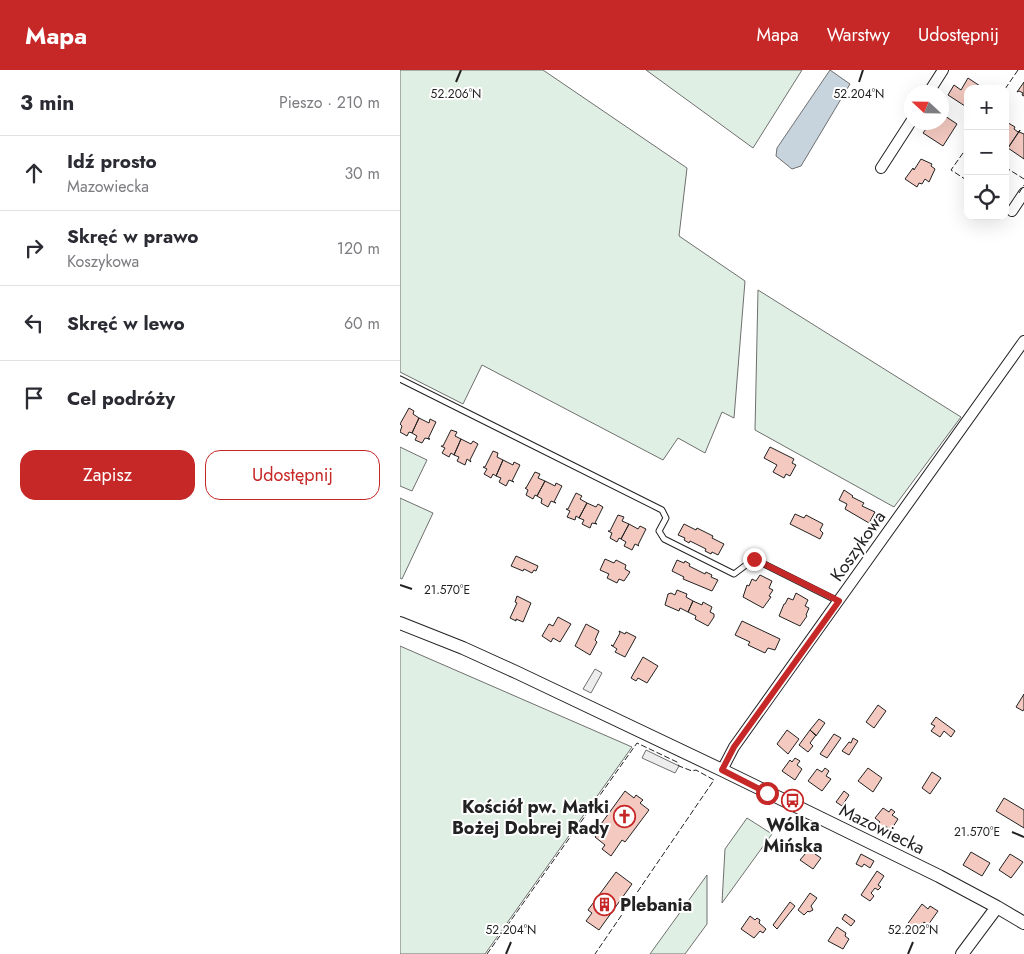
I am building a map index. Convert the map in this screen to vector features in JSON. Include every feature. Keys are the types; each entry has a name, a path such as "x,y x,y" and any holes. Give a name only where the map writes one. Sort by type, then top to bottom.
{"street":[{"path":"933,85 943,70"},
{"path":"880,168 905,130"},
{"path":"1012,211 1024,193"},
{"name":"Koszykowa","path":"722,770 734,747 1024,342"},
{"name":"Mazowiecka","path":"400,623 463,648 518,673 722,770 939,876 1024,923"},
{"path":"962,954 997,907"}],"lane":[{"path":"400,379 662,510 666,518 659,531 664,539 734,574 754,559 839,601"}],"green space":[{"path":"400,70 543,70 687,168 679,236 745,281 734,418 722,412 705,453 678,438 663,460 482,365 463,404 400,372"},
{"path":"646,70 802,70 753,148"},
{"path":"758,290 961,417 894,507 755,430"},
{"path":"400,447 427,460 412,491 400,486"},
{"path":"400,498 433,513 402,579 400,578"},
{"path":"400,646 632,747 485,954 400,954"},
{"path":"747,818 772,834 722,903 725,849"},
{"path":"707,875 707,924 685,954 650,954"}],"shaded area":[{"path":"830,70 850,84 801,166 792,169 776,156 777,148"},
{"path":"595,669 602,673 591,693 583,689"},
{"path":"646,750 679,766 675,773 642,758"}],"building":[{"path":"968,78 978,85 964,85 964,105 949,96 954,85 961,90"},
{"path":"1024,82 1024,96 1022,95 1023,93 1017,92"},
{"path":"949,119 957,124 943,146 923,133 925,130 949,130"},
{"path":"1009,123 1015,127 1014,129 1018,132 1020,130 1009,146"},
{"path":"1020,130 1019,132 1024,134 1024,159 1009,149"},
{"path":"921,159 932,164 931,166 935,169 929,182 925,179 917,187 905,179"},
{"path":"409,408 419,418 412,433 409,432 407,436 400,432 402,426 400,424"},
{"path":"419,418 429,423 430,419 436,422 428,439 425,438 422,443 415,440 417,436 412,433"},
{"path":"451,430 457,432 455,436 461,439 454,455 451,453 449,457 442,453 445,448 441,446 443,446"},
{"path":"461,439 471,444 473,441 478,444 470,460 471,462 467,459 465,465 457,461 459,457 454,455"},
{"path":"770,447 794,459 792,463 796,465 790,476 786,474 784,478 773,472 777,465 764,458"},
{"path":"493,451 498,453 497,457 503,460 496,476 493,474 491,478 484,474 487,469 483,467 485,467"},
{"path":"503,460 513,465 514,462 520,465 512,481 514,482 509,480 506,486 499,482 501,478 496,476"},
{"path":"535,472 540,474 538,478 545,481 537,496 535,495 533,499 526,495 528,490 525,488"},
{"path":"545,481 555,486 556,483 562,486 554,502 556,503 551,501 548,507 541,503 542,499 537,496"},
{"path":"844,490 852,497 864,503 862,506 875,512 869,523 845,509 847,504 839,500"},
{"path":"576,493 582,496 580,499 587,503 579,518 576,516 575,520 567,517 570,511 566,509 568,509"},
{"path":"587,503 596,507 598,504 603,507 595,523 597,524 592,523 590,528 582,524 584,520 579,518"},
{"path":"795,514 804,518 806,515 823,524 820,530 823,533 820,539 790,524"},
{"path":"618,515 624,517 622,521 629,524 621,539 619,538 617,542 610,538 612,533 608,531 610,531"},
{"path":"629,524 638,529 640,526 646,529 639,546 635,544 632,550 624,546 626,542 621,539"},
{"path":"684,524 713,536 712,538 724,544 718,555 705,551 706,549 690,541 689,543 684,540 685,538 678,535"},
{"path":"516,556 538,566 536,571 534,570 532,573 511,566"},
{"path":"605,559 614,563 616,560 626,565 625,569 630,572 624,581 619,579 617,583 607,578 609,574 600,570"},
{"path":"677,560 684,563 685,561 690,564 689,566 705,574 706,572 718,580 712,591 683,579 684,577 672,571"},
{"path":"760,575 772,581 769,588 773,590 769,596 771,597 763,608 743,597 747,585 749,586 752,579 756,581"},
{"path":"677,590 687,594 686,597 693,601 688,612 680,608 679,611 665,605 668,594 675,595"},
{"path":"796,593 808,600 805,606 809,608 807,616 800,626 779,616 788,598 793,600"},
{"path":"517,596 531,603 523,622 510,618 517,603 515,602"},
{"path":"693,601 702,605 703,602 712,607 710,612 714,614 714,617 708,626 695,619 696,616 688,612"},
{"path":"558,617 571,624 560,642 553,638 551,642 542,636 549,624 553,626"},
{"path":"742,621 780,639 775,650 768,648 765,653 748,645 750,642 735,635"},
{"path":"586,624 599,631 595,640 597,642 590,655 575,646"},
{"path":"619,631 636,637 625,657 615,652 617,649 611,645 613,646 620,633"},
{"path":"643,657 658,666 647,683 638,678 636,681 631,678"},
{"path":"1024,694 1024,709 1023,711 1016,707"},
{"path":"878,705 886,711 874,728 866,722"},
{"path":"936,717 955,731 951,737 944,731 940,737 931,731 935,726 931,724"},
{"path":"819,719 825,723 816,736 810,730"},
{"path":"787,730 799,739 788,754 777,744"},
{"path":"810,730 816,735 810,743 813,746 808,752 799,745"},
{"path":"834,734 841,738 827,758 820,754"},
{"path":"853,738 858,741 849,755 842,751 849,742 851,743"},
{"path":"795,758 800,761 797,765 802,769 795,780 782,771 790,760 792,762"},
{"path":"825,768 829,771 826,776 831,779 822,791 808,781 817,769 822,772"},
{"path":"868,768 882,778 873,792 858,781"},
{"path":"932,772 941,778 930,794 922,788"},
{"name":"Kościół pw. Matki Bożej Dobrej Rady","path":"625,791 634,798 636,795 643,800 640,803 649,810 625,842 622,840 611,856 602,849 605,845 595,837 603,826 601,824"},
{"path":"844,791 849,795 842,806 836,802"},
{"path":"1004,798 1024,810 1024,828 996,811"},
{"path":"883,808 889,812 891,809 895,812 892,815 898,819 891,830 885,826 882,830 877,827 880,822 875,818"},
{"path":"811,847 817,851 815,854 821,858 813,869 800,860"},
{"path":"971,852 990,863 982,876 963,865"},
{"path":"861,854 874,861 870,868 864,864 862,867 856,864"},
{"path":"1010,854 1023,862 1011,878 999,870"},
{"path":"877,871 884,876 878,885 881,887 878,890 875,888 871,893 874,896 870,901 861,895"},
{"name":"Plebania","path":"616,872 632,884 599,930 586,921 592,913 588,910"},
{"path":"810,893 817,898 811,906 813,910 808,911 804,915 798,910"},
{"path":"790,902 795,906 777,929 773,925"},
{"path":"922,904 928,909 930,906 938,911 928,925 924,922 916,933 906,926"},
{"path":"845,914 855,921 851,926 842,919"},
{"path":"750,916 755,920 757,918 760,920 759,923 766,929 763,933 760,931 754,938 741,929"},
{"path":"837,927 846,933 845,936 849,939 843,949 828,941"}],"fence":[{"path":"1008,85 1018,70"},
{"path":"964,152 951,170 964,178"},
{"path":"1009,170 1024,179"},
{"path":"1019,193 1024,185"},
{"path":"487,954 637,743 677,762 679,766 692,771 696,770 714,780 595,954"}],"place":[{"name":"Wólka Mińska","path":"793,800"},
{"name":"Kościół pw. Matki Bożej Dobrej Rady","path":"625,817"},
{"name":"Plebania","path":"604,905"}],"route":[{"path":"754,559 839,601 734,747 722,770 767,793"}]}
